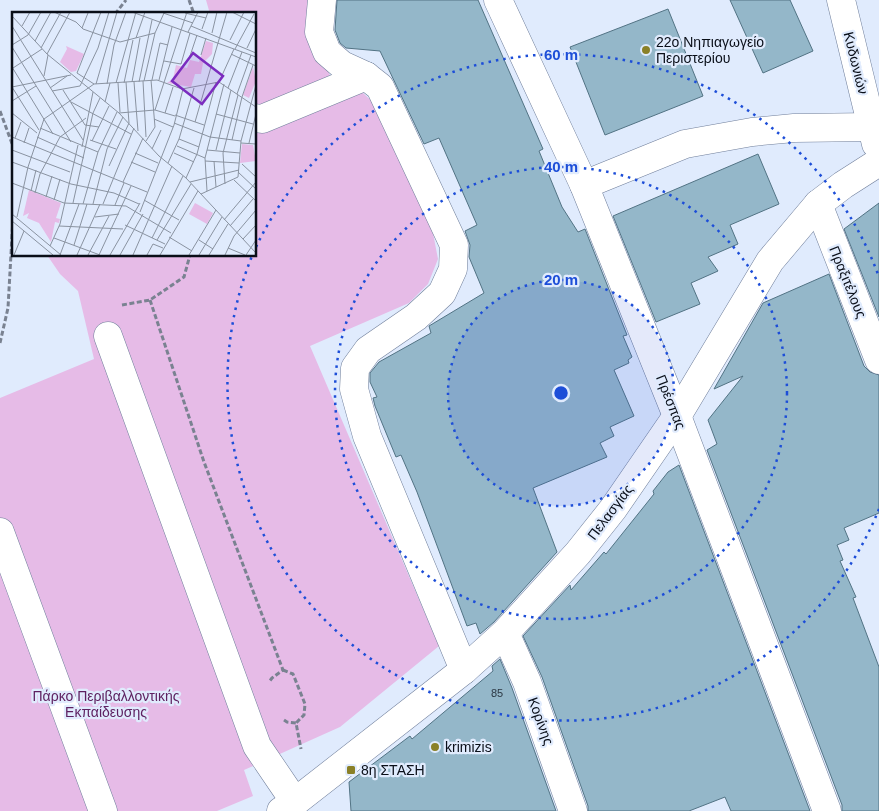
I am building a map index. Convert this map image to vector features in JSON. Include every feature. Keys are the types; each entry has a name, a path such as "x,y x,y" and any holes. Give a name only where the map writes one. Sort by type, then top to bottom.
{"street":[{"path":"307,0 327,52 342,66 366,76 380,87 454,245 452,270 442,293 416,317 368,350 355,368 354,389 367,436 464,670"},
{"path":"319,32 322,0"},
{"name":"Πρέσπας","path":"498,0 584,185 677,416 827,811"},
{"name":"Κυδωνιών","path":"841,0 879,155"},
{"path":"256,118 262,119 366,76"},
{"path":"584,185 685,144 752,132 794,128 872,127"},
{"name":"Πελασγίας","path":"300,804 464,670 505,632 578,553 613,509 677,416 770,261 818,204 879,162"},
{"name":"Πραξιτέλους","path":"818,204 879,360"},
{"path":"108,336 257,746 300,804"},
{"path":"0,532 103,811"},
{"name":"Κορίνης","path":"505,632 527,682 574,811"}],"path":[{"path":"117,12 126,0"},
{"path":"189,0 193,12"},
{"path":"0,110 12,144"},
{"path":"0,343 8,308 12,236"},
{"path":"117,305 150,300 184,277 190,256"},
{"path":"150,300 204,462 283,670 293,674 305,704 304,715 296,723 300,804"},
{"path":"266,686 272,678 283,670"},
{"path":"280,718 287,722 296,723"}],"green space":[{"name":"Πάρκο Περιβαλλοντικής Εκπαίδευσης","path":"206,0 316,0 312,34 340,99 363,93 375,104 432,228 438,259 428,284 409,303 310,346 439,646 340,727 244,770 253,796 217,811 0,811 0,398 94,359 78,291 60,274 48,256 256,256 256,12 209,12"}],"building":[{"path":"337,0 478,0 543,149 539,151 562,207 578,232 585,229 627,335 623,336 632,357 628,360 629,363 614,370 634,416 610,427 614,436 600,443 607,457 533,488 557,552 494,622 480,634 476,623 467,626 417,492 401,455 396,457 375,406 373,398 377,397 370,382 370,373 379,362 431,333 429,326 484,293 469,257 470,245 465,231 477,225 439,138 424,144 380,51 346,48 340,43 335,30"},
{"path":"730,0 790,0 813,51 763,73"},
{"path":"668,9 703,96 605,135 570,47"},
{"path":"758,154 779,204 730,225 738,244 708,257 718,271 691,283 700,304 656,322 613,216"},
{"path":"879,203 879,317 844,229"},
{"path":"829,274 864,366 870,372 879,375 879,513 844,528 849,540 837,545 843,560 840,561 856,597 853,598 879,667 879,811 842,811 842,805 707,450 717,444 708,420 743,376 714,389 763,303"},
{"path":"679,465 810,811 731,811 725,797 689,811 588,811 588,806 542,677 523,636 570,585 571,590 604,552 606,554 654,494 653,491 668,472"},
{"path":"500,659 556,811 351,811 349,782 410,736 412,739 493,671 492,666"}],"place":[{"name":"22ο Νηπιαγωγείο Περιστερίου","path":"646,50"},
{"name":"krimizis","path":"435,747"},
{"name":"8η ΣΤΑΣΗ","path":"351,770"}]}
